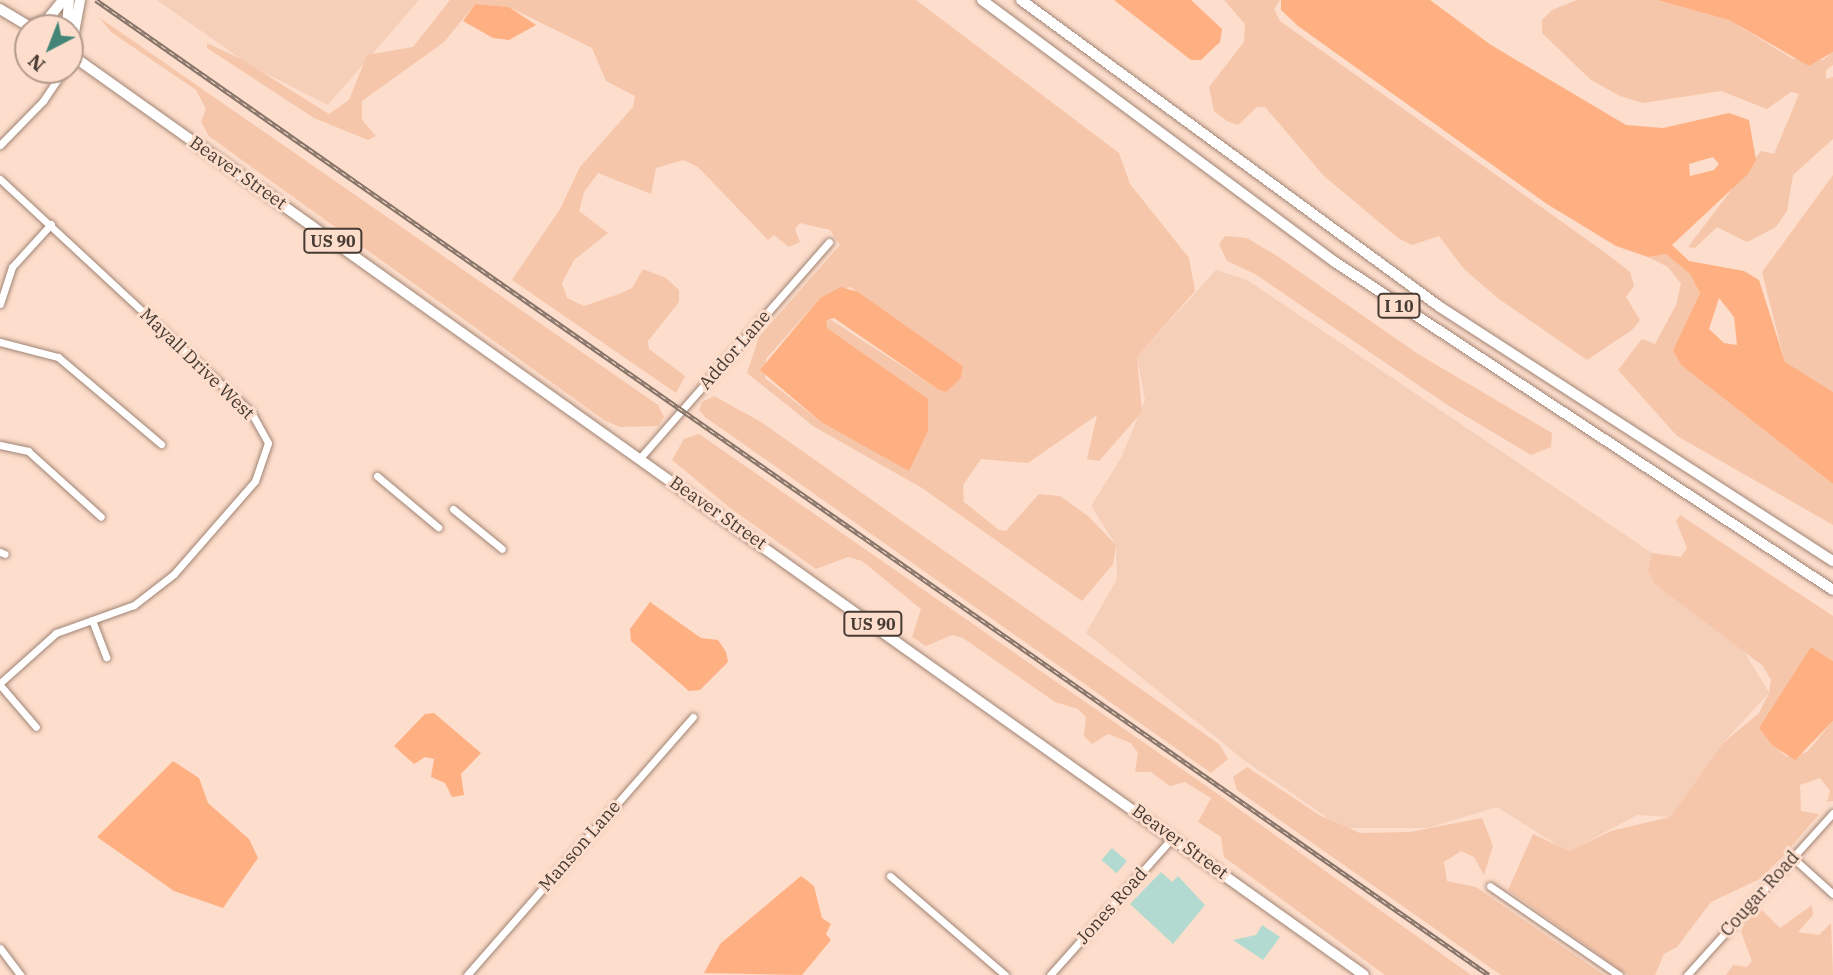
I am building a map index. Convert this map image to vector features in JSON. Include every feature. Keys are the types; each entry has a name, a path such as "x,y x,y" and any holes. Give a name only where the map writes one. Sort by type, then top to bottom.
{"highway":[{"name":"I 10","path":"982,0 1335,262 1833,590"},
{"name":"I 10","path":"1021,0 1440,307 1833,561"}],"main road":[{"path":"52,14 63,0"},
{"name":"Beaver Street","path":"84,64 1364,975"}],"street":[{"path":"0,145 43,102 55,84"},
{"name":"Mayall Drive West","path":"0,179 251,412 268,443 255,481 174,574 134,605 56,632 0,684"},
{"path":"0,304 12,267 51,224"},
{"name":"Addor Lane","path":"640,458 830,243"},
{"path":"0,342 58,357 161,444"},
{"path":"0,445 28,451 101,517"},
{"path":"377,476 438,527"},
{"path":"453,509 502,549"},
{"path":"92,620 106,657"},
{"path":"0,684 36,727"},
{"name":"Manson Lane","path":"467,975 693,717"},
{"name":"Cougar Road","path":"1687,975 1833,813"},
{"name":"Jones Road","path":"1051,975 1173,837"},
{"path":"1792,857 1833,894"},
{"path":"890,876 1005,975"},
{"path":"1490,886 1619,975"},
{"path":"0,948 20,975"}],"shaded area":[{"path":"157,0 419,0 328,105 251,66"},
{"path":"450,0 916,0 1119,153 1130,184 1189,258 1195,291 1137,357 1142,412 1099,461 1087,459 1097,415 1028,463 981,459 963,485 964,502 999,530 1006,531 1039,494 1060,496 1088,516 1116,545 1113,564 1082,601 922,488 813,426 747,373 759,337 840,245 830,230 800,223 795,229 800,242 789,247 774,235 768,240 698,167 683,160 656,168 651,194 598,173 584,192 579,211 608,233 574,260 562,283 567,298 584,306 632,288 643,269 666,278 679,290 679,302 648,341 649,349 685,376 676,393 512,280 560,209 580,167 633,107 635,96 606,81 592,48 509,7 475,4 444,42 362,101 362,120 376,136 368,140 314,118 207,48 207,43 243,60 329,114 349,100 367,55 413,47","holes":["850,287 963,366 961,378 946,391 939,390 828,318 827,328 928,400 928,426 909,470 821,422 765,378 766,359 820,298"]},
{"path":"1114,0 1191,0 1222,29 1220,42 1201,60 1191,60"},
{"path":"1224,0 1280,0 1274,9 1280,21 1630,272 1634,286 1626,297 1640,320 1632,330 1587,360 1499,299 1464,269 1439,236 1412,245 1398,238 1324,176 1265,107 1257,107 1238,125 1214,111 1209,87 1244,42 1245,24"},
{"path":"1281,0 1430,0 1491,45 1626,125 1663,128 1729,113 1749,120 1756,160 1748,174 1672,245 1689,261 1744,271 1759,280 1785,362 1833,392 1833,484 1681,365 1673,350 1700,293 1690,274 1666,254 1648,257 1616,246 1547,204 1298,26 1281,10","holes":["1713,157 1719,164 1714,170 1690,176 1689,164","1719,298 1734,317 1737,345 1724,343 1709,329"]},
{"path":"1577,0 1657,0 1729,20 1793,59 1823,60 1833,52 1833,65 1826,70 1826,79 1833,77 1833,139 1793,175 1787,211 1776,227 1747,242 1717,227 1695,248 1688,247 1761,151 1774,154 1799,94 1791,92 1767,109 1721,91 1643,103 1620,96 1591,80 1542,33 1542,20 1552,10"},
{"path":"1657,0 1833,0 1833,52 1809,66 1729,20"},
{"path":"475,4 509,7 536,25 509,40 493,38 463,21"},
{"path":"100,18 658,405 664,417 658,426 620,427 604,420 250,166 209,136 201,122 206,109 196,90 111,32"},
{"path":"1833,175 1833,392 1785,363 1762,272"},
{"path":"1225,236 1247,238 1277,256 1418,354 1552,433 1551,447 1531,455 1449,406 1255,274 1227,261 1219,244"},
{"path":"1666,254 1689,272 1700,293 1673,350 1681,365 1833,484 1833,525 1677,436 1618,370 1642,339 1655,344 1676,305 1681,284 1668,267 1648,257"},
{"path":"1216,270 1247,280 1652,553 1655,584 1741,646 1769,693 1723,743 1670,817 1637,815 1568,852 1497,807 1428,828 1342,828 1244,760 1086,633 1117,579 1116,545 1091,506 1121,458 1145,400 1137,357"},
{"path":"841,287 858,292 963,366 961,378 946,392 939,390 834,318 827,320 827,328 928,399 928,431 909,471 821,422 760,370 820,298"},
{"path":"714,396 761,422 1219,744 1228,759 1211,773 705,417 699,410 702,402"},
{"path":"699,434 1205,785 1471,975 1385,975 1224,857 1221,837 1198,822 1211,798 1185,782 1170,786 1151,772 1135,772 1138,753 1131,743 1108,734 1092,744 1084,736 1086,717 1078,709 1055,702 963,638 952,635 926,646 912,637 921,609 862,561 848,557 816,569 730,508 672,460 684,439"},
{"path":"1680,515 1833,616 1833,661 1811,647 1773,746 1787,757 1807,752 1833,721 1833,801 1827,802 1830,791 1820,778 1800,785 1801,811 1819,814 1785,854 1760,879 1711,902 1677,947 1664,954 1655,975 1628,975 1508,890 1533,834 1569,851 1611,831 1670,817 1723,743 1759,713 1769,693 1771,680 1763,666 1655,584 1648,571 1652,553 1681,557 1687,548 1676,521"},
{"path":"650,602 701,638 718,640 726,652 728,662 700,690 689,691 631,641 630,629"},
{"path":"1811,647 1833,661 1833,721 1795,760 1773,746 1759,728"},
{"path":"434,713 481,753 461,774 464,795 452,797 445,783 431,777 434,759 425,757 414,764 394,746 425,714"},
{"path":"173,761 199,778 208,803 249,839 258,858 223,908 174,891 97,837"},
{"path":"1247,767 1319,815 1360,833 1410,832 1482,818 1493,846 1484,875 1474,857 1461,851 1444,862 1447,881 1476,887 1604,975 1501,975 1237,790 1233,777"},
{"path":"801,876 814,886 822,918 831,924 826,934 831,940 802,975 704,973 720,944"},
{"path":"1812,905 1813,915 1798,932 1819,935 1831,923 1833,975 1726,975 1733,965 1747,967 1752,961 1741,932 1749,915 1761,909 1780,928"}],"building":[{"path":"1112,848 1127,861 1117,873 1102,860"},
{"path":"1161,872 1172,882 1178,876 1205,905 1173,944 1130,904"},
{"path":"1262,925 1280,937 1263,960 1233,940 1256,935"}],"railway":[{"path":"96,0 1489,975"}]}
